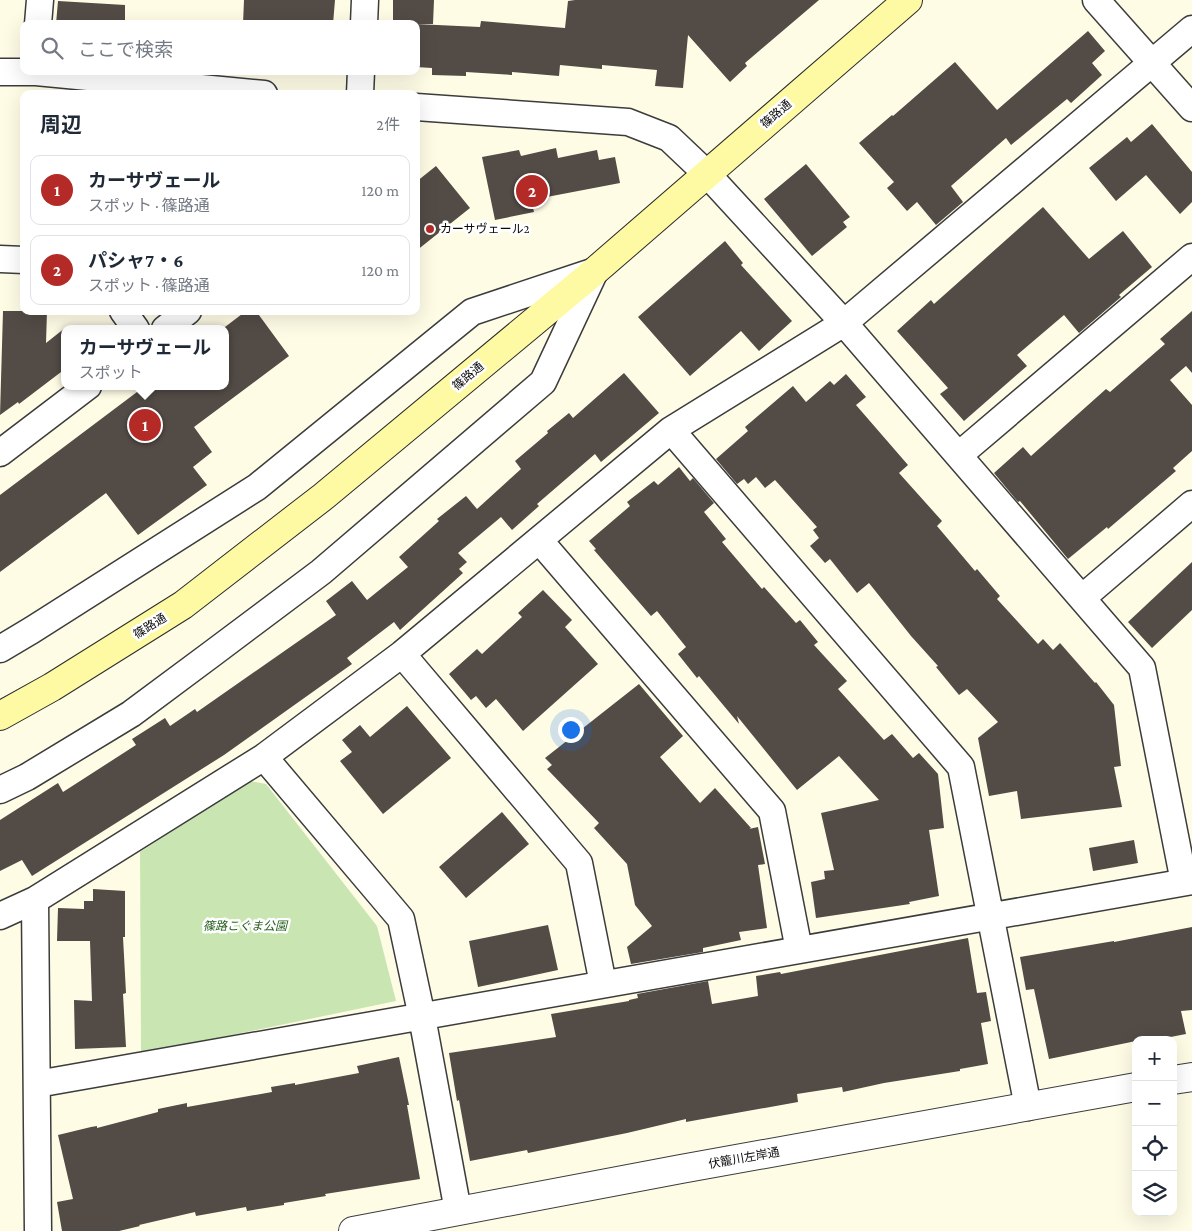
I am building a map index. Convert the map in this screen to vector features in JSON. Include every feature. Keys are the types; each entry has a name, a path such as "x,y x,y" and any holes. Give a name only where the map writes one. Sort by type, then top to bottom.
{"main road":[{"name":"篠路通","path":"0,716 52,687 183,605 324,496 595,271 908,0"}],"street":[{"path":"38,20 40,0"},
{"path":"364,20 366,0"},
{"path":"1096,0 1192,108"},
{"path":"0,916 35,900 264,756 402,654 671,430 844,323 1192,29"},
{"path":"0,72 20,72"},
{"path":"67,75 223,90"},
{"path":"360,90 361,75"},
{"path":"37,1084 1188,882 1142,668 844,323 707,174 669,138 628,122 420,107"},
{"path":"959,455 1192,258"},
{"path":"0,259 20,260"},
{"path":"0,649 257,487 472,312 595,271"},
{"path":"0,790 27,777 132,714 191,670 321,572 543,382 595,271"},
{"path":"169,325 183,315"},
{"path":"0,453 83,390"},
{"path":"671,430 961,767 1028,1107"},
{"path":"1082,598 1192,504"},
{"path":"539,540 772,811 799,950"},
{"path":"402,654 579,862 603,984"},
{"path":"264,756 401,919 422,1017 458,1211"},
{"path":"35,900 38,1231"},
{"path":"1177,1079 1192,1077"},
{"name":"伏籠川左岸通","path":"353,1231 1132,1088"}],"green space":[{"name":"篠路こぐま公園","path":"250,781 266,784 377,926 396,1001 141,1054 140,852"}],"building":[{"path":"244,0 335,0 333,20 243,20"},
{"path":"393,0 434,0 433,24 420,24 420,20 393,20"},
{"path":"819,0 745,63 747,66 730,82 688,35 683,88 655,86 657,70 602,65 602,69 560,65 559,76 512,72 512,75 466,72 466,76 432,75 432,68 420,67 420,24 480,27 481,21 565,28 568,1"},
{"path":"58,1 125,5 125,20 56,20"},
{"path":"1088,31 1105,51 1092,63 1102,75 1071,103 1067,99 1011,145 1006,138 951,186 963,202 936,225 917,202 907,211 887,188 894,182 859,143 955,62 997,110"},
{"path":"1152,124 1192,172 1192,202 1180,214 1146,175 1116,201 1089,168 1127,137 1131,142"},
{"path":"556,148 558,158 597,150 599,160 615,157 620,183 531,200 534,212 495,220 482,157 519,150 521,156"},
{"path":"806,164 850,217 843,222 847,227 812,256 764,199"},
{"name":"カーサヴェール2","path":"436,166 470,208 420,248 420,179"},
{"path":"1043,207 1089,259 1123,231 1152,267 1079,333 1064,315 1017,355 1027,366 964,421 940,394 948,388 897,331 931,300 934,304"},
{"path":"725,241 743,263 741,265 792,321 759,351 741,331 690,376 638,317"},
{"path":"3,311 20,311 20,315 47,315 46,343 61,331 61,372 19,404 18,402 0,415"},
{"path":"1192,311 1192,373 1186,366 1170,380 1192,405 1192,451 1173,468 1176,471 1108,529 1107,527 1068,559 994,473 1023,447 1031,456 1106,389 1110,392 1165,344 1160,339"},
{"path":"241,315 259,315 289,356 194,427 212,452 193,467 207,485 138,535 106,493 0,572 0,495 140,390 229,390 228,325"},
{"path":"624,373 659,413 601,462 595,454 537,504 539,506 512,530 501,517 458,553 467,562 459,569 463,573 400,630 394,622 347,658 352,664 224,755 32,876 22,860 0,871 0,820 58,783 63,792 136,745 132,739 165,718 170,726 195,709 197,712 336,615 326,601 352,581 367,600 408,567 399,557 439,521 437,519 466,496 477,509 521,469 515,461 548,433 547,431 569,413 573,418"},
{"path":"846,374 866,397 856,405 908,465 899,473 942,521 937,526 975,571 977,569 1000,596 997,599 1038,644 1043,639 1053,650 1060,643 1096,682 1114,705 1121,766 1114,767 1122,807 1021,819 1017,791 989,796 978,738 998,722 967,689 959,695 936,667 938,666 911,636 869,583 857,593 830,559 825,563 810,546 819,538 813,530 817,527 775,480 765,488 756,477 748,484 744,479 737,484 716,459 748,431 745,427 793,386 806,402 830,381 834,385"},
{"path":"679,467 690,481 693,478 714,503 704,512 726,539 722,542 762,589 764,587 796,623 800,620 818,642 814,645 847,681 838,689 884,740 892,734 913,758 919,753 938,774 944,828 929,830 939,896 909,902 910,904 816,918 811,882 825,879 824,871 834,870 821,813 879,800 839,756 797,790 737,716 739,724 678,654 686,647 657,611 651,616 594,550 596,549 589,541 630,506 627,502 654,481 658,485"},
{"path":"1192,562 1192,610 1152,648 1128,622"},
{"path":"543,590 572,620 565,627 598,664 523,731 496,699 486,708 476,696 471,700 449,674 477,649 482,654 522,617 518,613"},
{"path":"639,684 683,736 660,757 700,803 715,788 751,828 749,829 758,827 765,864 758,865 767,928 739,932 741,940 703,948 703,952 631,964 627,947 652,926 635,905 627,864 594,828 599,823 547,769 552,765 545,758"},
{"path":"407,706 451,758 383,814 340,761 352,752 342,740 360,725 370,737"},
{"path":"502,812 529,844 466,898 439,867"},
{"path":"1134,840 1138,863 1093,871 1089,848"},
{"path":"93,889 125,891 125,937 123,937 126,993 123,994 126,1047 75,1049 74,1000 92,1001 90,941 57,941 58,908 84,909 84,901 93,901"},
{"path":"548,925 558,970 478,987 469,941"},
{"path":"1192,927 1192,1010 1181,1011 1186,1034 1176,1036 1132,1036 1132,1042 1049,1059 1034,989 1026,990 1020,957"},
{"path":"968,938 977,993 986,992 991,1021 981,1023 988,1064 960,1069 960,1071 884,1083 843,1092 842,1087 797,1094 798,1102 686,1122 686,1119 528,1153 527,1150 470,1161 449,1053 556,1037 551,1014 629,1001 638,998 637,994 708,981 712,1004 758,996 756,976 780,972 781,974"},
{"path":"399,1057 409,1105 407,1105 420,1179 325,1194 326,1196 247,1211 246,1207 196,1216 195,1212 119,1231 62,1231 57,1202 73,1199 58,1135 91,1127 97,1126 97,1128 158,1112 158,1109 187,1103 187,1107 272,1092 271,1087 295,1083 295,1085 359,1073 357,1066"}],"place":[{"name":"パシャ7・6","path":"532,191"},
{"name":"カーサヴェール2","path":"430,229"},
{"name":"カーサヴェール","path":"145,425"}]}
